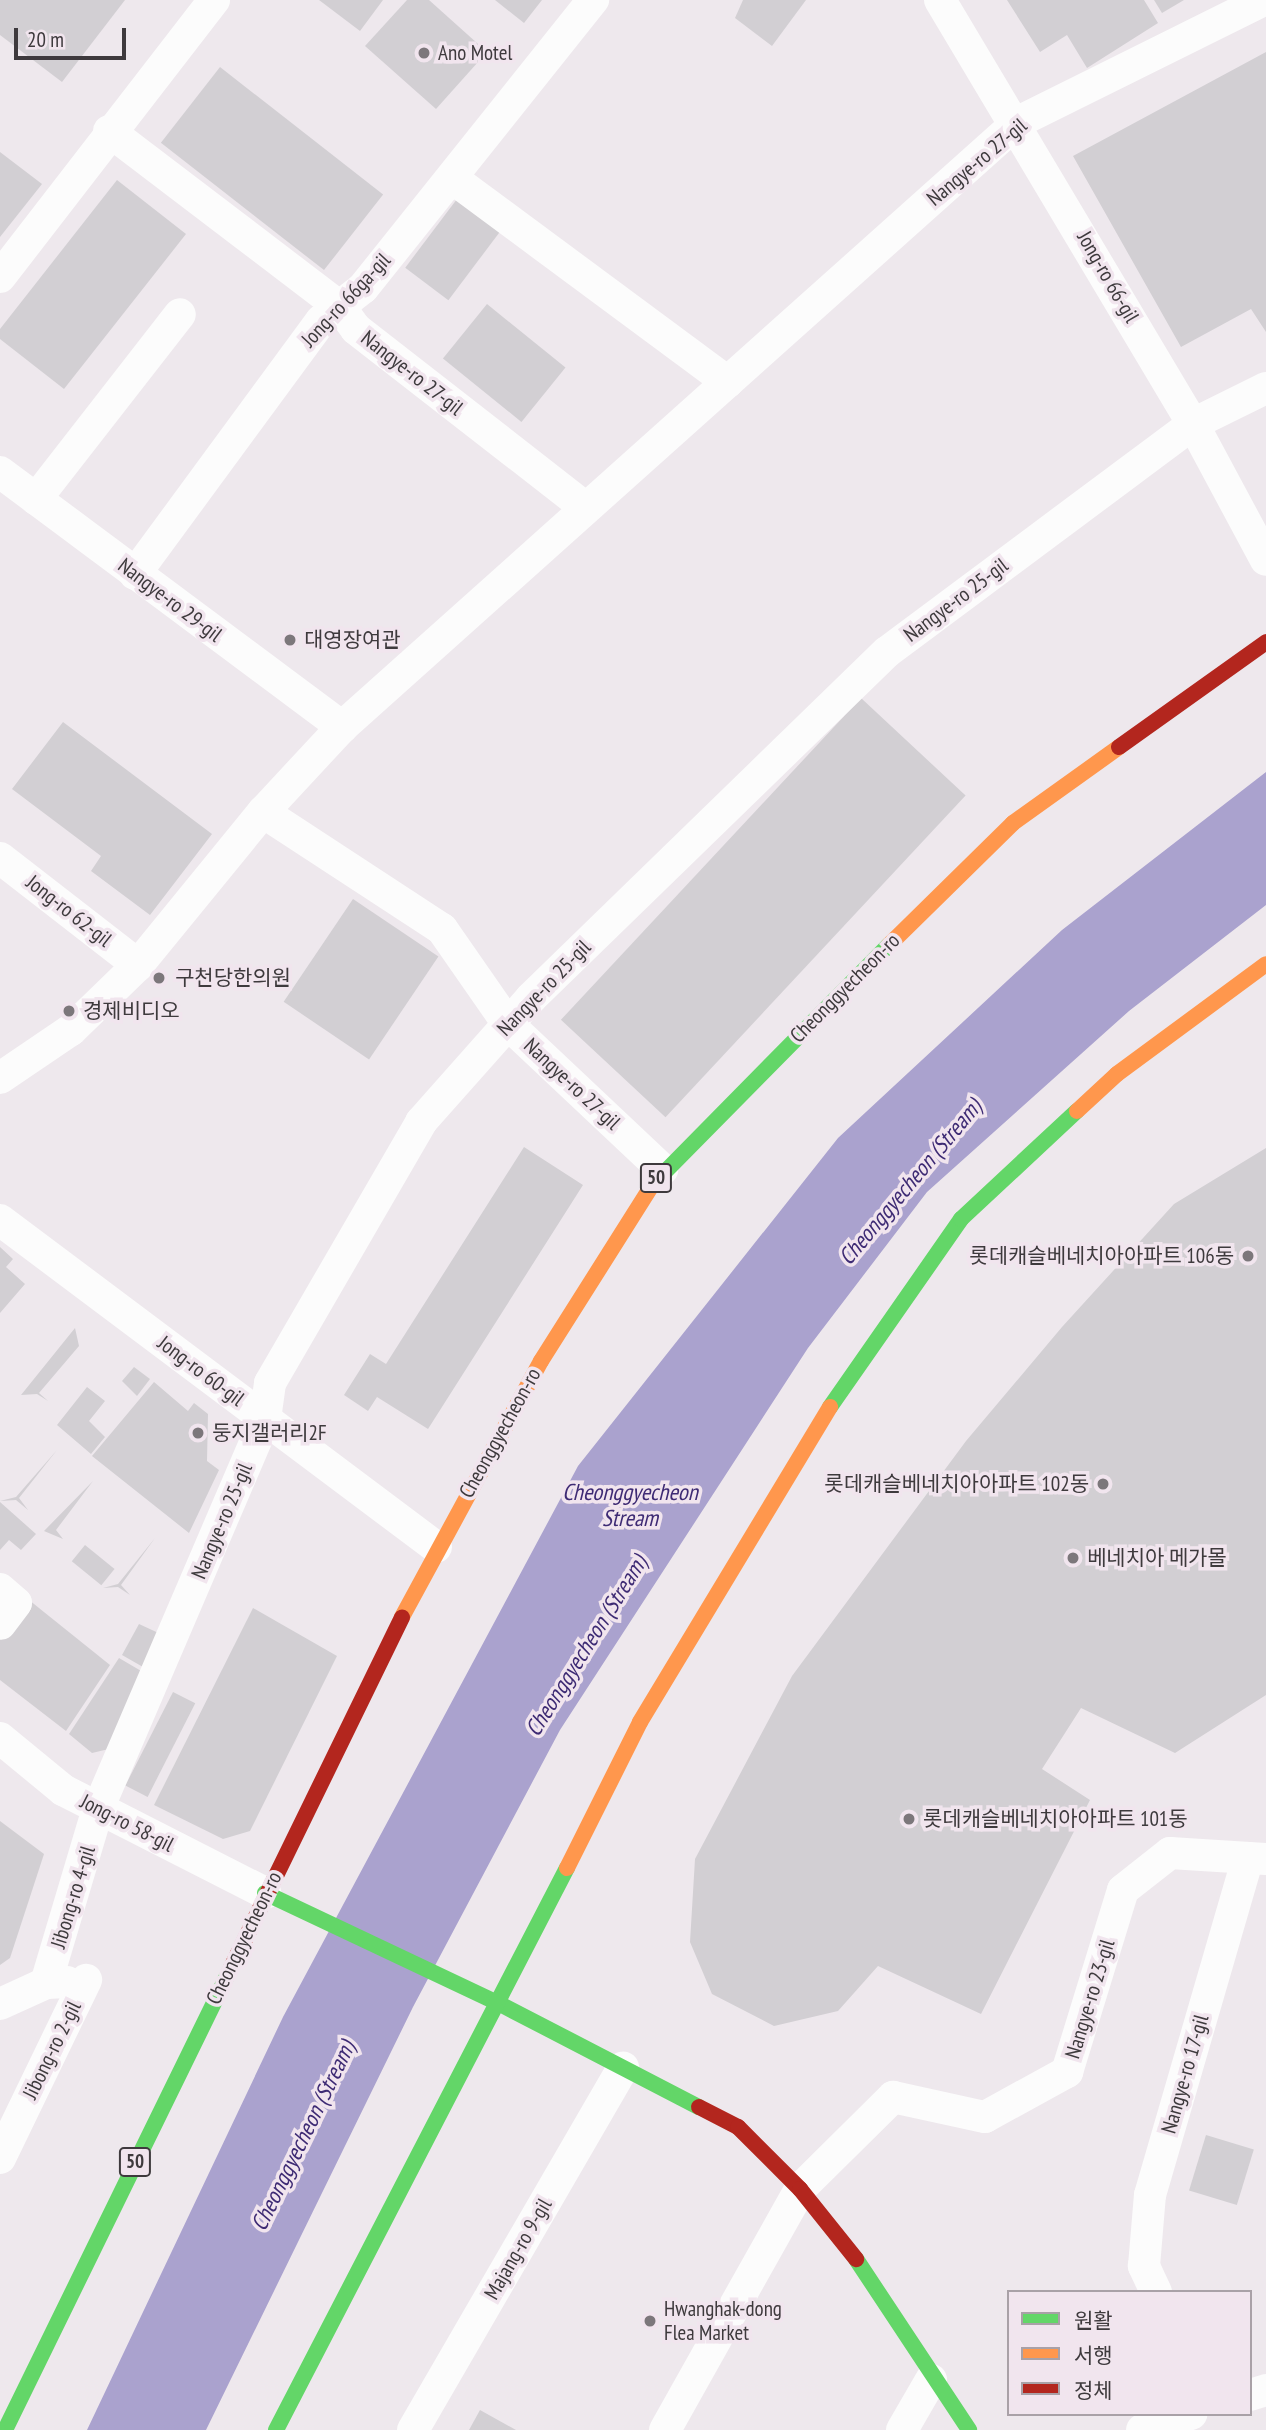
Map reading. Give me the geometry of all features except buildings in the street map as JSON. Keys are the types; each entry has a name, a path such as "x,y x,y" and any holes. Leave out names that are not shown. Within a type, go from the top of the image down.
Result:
{"main road":[{"name":"Cheonggyecheon-ro","path":"5,2430 436,1547 541,1361 662,1169 1013,823 1266,642"},
{"path":"276,2430 500,2004 640,1722 850,1374 961,1219 1117,1074 1266,964"},
{"path":"265,1893 500,2004 737,2127 800,2189 872,2279 931,2379 969,2430"}],"street":[{"path":"0,277 109,131 214,0"},
{"name":"Jong-ro 66ga-gil","path":"135,574 321,321 363,289 593,0"},
{"name":"Jong-ro 66-gil","path":"940,0 1018,122 1193,424 1266,560"},
{"name":"Nangye-ro 27-gil","path":"0,1077 71,1030 138,965 262,812 342,727 1018,122 1264,0"},
{"name":"Nangye-ro 27-gil","path":"109,131 340,307 355,329 586,508"},
{"path":"452,178 728,382"},
{"path":"36,499 180,314"},
{"name":"Nangye-ro 25-gil","path":"98,1810 265,1419 270,1383 421,1122 508,1024 887,652 1193,424 1266,388"},
{"name":"Nangye-ro 29-gil","path":"0,472 342,727"},
{"name":"Nangye-ro 27-gil","path":"262,812 442,929 508,1024 662,1169"},
{"name":"Jong-ro 62-gil","path":"0,858 138,965"},
{"name":"Jong-ro 60-gil","path":"0,1220 436,1547"},
{"path":"0,1589 16,1603 0,1623"},
{"name":"Jong-ro 58-gil","path":"0,1738 64,1790 98,1810 265,1893"},
{"name":"Jibong-ro 4-gil","path":"46,1983 98,1810"},
{"name":"Nangye-ro 23-gil","path":"800,2189 893,2097 985,2117 1067,2073 1124,1891 1170,1853 1257,1858"},
{"name":"Nangye-ro 17-gil","path":"1155,2290 1144,2266 1150,2195 1257,1858"},
{"name":"Jibong-ro 4-gil","path":"0,2004 46,1983 86,1980"},
{"name":"Jibong-ro 2-gil","path":"0,2158 86,1980"},
{"name":"Majang-ro 9-gil","path":"413,2430 622,2067"},
{"path":"665,2430 800,2189"},
{"path":"902,2430 931,2379"},
{"path":"1142,2430 1185,2416"}],"water":[{"name":"Cheonggyecheon Stream","path":"1266,772 1266,905 1129,1011 927,1192 808,1348 560,1730 413,2007 206,2430 87,2430 283,2017 578,1466 838,1138 1062,930"}],"traffic: fast":[{"path":"653,1184 889,945"},
{"path":"830,1407 961,1219 1077,1111"},
{"path":"276,2430 567,1868"},
{"path":"265,1893 500,2004 699,2107"},
{"path":"5,2430 231,1968"},
{"path":"856,2259 969,2430"}],"traffic: slow":[{"path":"889,945 1013,823 1119,747"},
{"path":"1077,1111 1117,1074 1266,964"},
{"path":"402,1617 541,1361 653,1184"},
{"path":"567,1868 640,1722 830,1407"}],"traffic: jam":[{"path":"1119,747 1266,642"},
{"path":"231,1968 402,1617"},
{"path":"699,2107 738,2127 800,2189 856,2259"}],"place":[{"name":"Ano Motel","path":"424,53"},
{"name":"대영장여관","path":"290,640"},
{"name":"구천당한의원","path":"159,978"},
{"name":"경제비디오","path":"69,1011"},
{"name":"롯데캐슬베네치아아파트 106동","path":"1248,1256"},
{"name":"둥지갤러리2F","path":"198,1433"},
{"name":"롯데캐슬베네치아아파트 102동","path":"1103,1484"},
{"name":"베네치아 메가몰","path":"1073,1558"},
{"name":"롯데캐슬베네치아아파트 101동","path":"909,1819"},
{"name":"Hwanghak-dong Flea Market","path":"650,2321"}],"water label":[{"name":"Cheonggyecheon (Stream)","path":"910,1182"},
{"name":"Cheonggyecheon (Stream)","path":"586,1646"},
{"name":"Cheonggyecheon (Stream)","path":"303,2136"}]}
